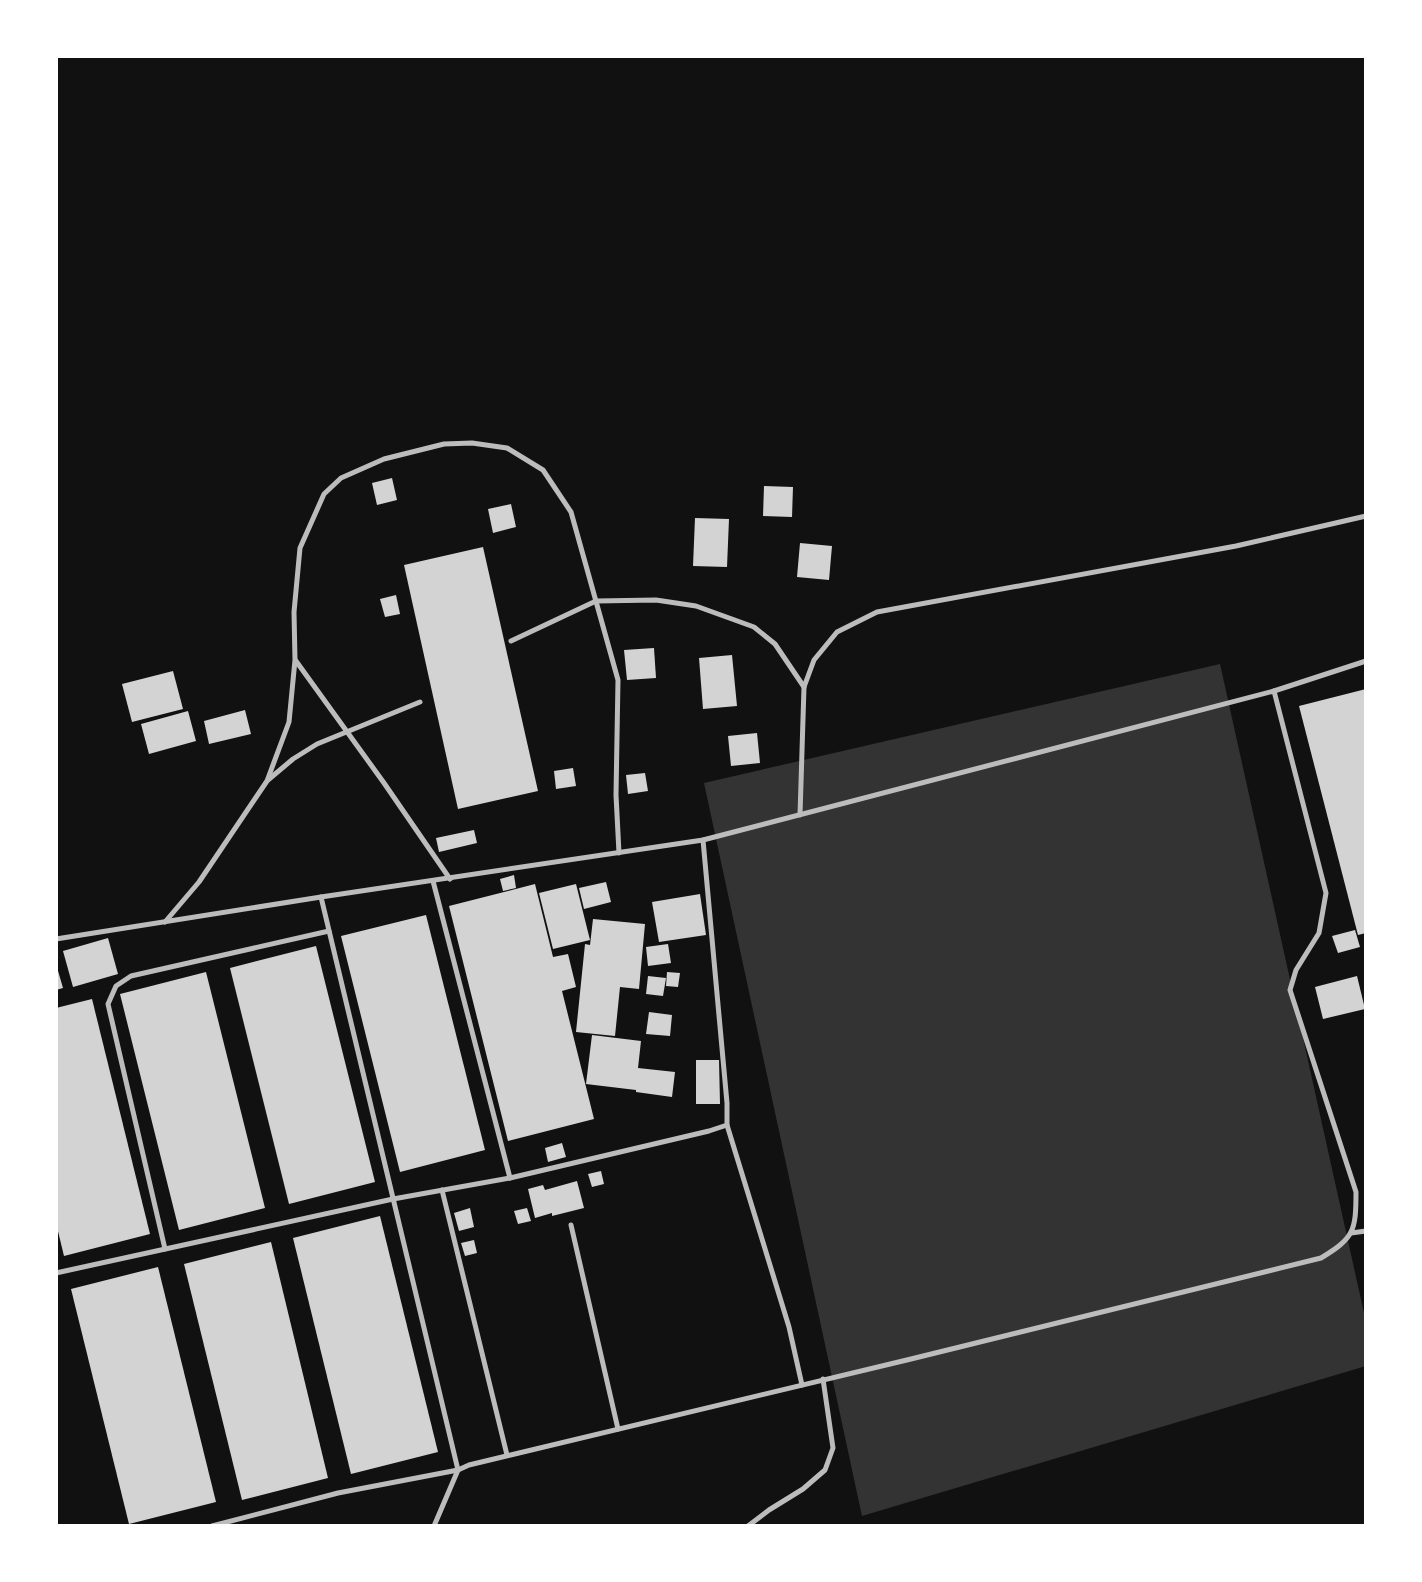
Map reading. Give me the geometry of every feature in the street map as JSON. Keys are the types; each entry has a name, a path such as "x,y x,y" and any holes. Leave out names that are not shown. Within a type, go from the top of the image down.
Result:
{"lane":[{"path":"165,922 199,882 267,781 289,722 300,548 324,494 341,478 384,459 444,444 472,443 507,448 543,470 571,512 618,680 616,796 619,853"},
{"path":"800,815 804,687 814,660 837,632 877,612 1236,546 1366,516"},
{"path":"511,641 597,600 656,600 696,606 754,627 775,644 804,687"},
{"path":"295,660 450,878"},
{"path":"56,939 703,840 1274,691 1366,661"},
{"path":"212,1526 338,1493 458,1470 507,1455 1321,1258 1343,1244 1351,1233 1356,1215 1356,1192 1290,990 1296,970 1319,933 1326,893 1274,691"},
{"path":"267,781 293,759 317,744 420,702"},
{"path":"703,840 727,1125 789,1327 802,1385"},
{"path":"433,881 510,1178"},
{"path":"321,897 458,1470 434,1526"},
{"path":"165,1248 108,1003 116,985 131,976 329,931"},
{"path":"56,1273 393,1199 510,1178 727,1125"},
{"path":"442,1190 507,1455"},
{"path":"571,1225 618,1429"},
{"path":"1351,1233 1366,1231"},
{"path":"748,1526 803,1489 825,1470 833,1448 823,1379"}],"shaded area":[{"path":"1220,664 1366,1322 1366,1366 862,1516 704,783"}],"building":[{"path":"392,478 397,500 377,505 372,483"},
{"path":"764,486 793,487 792,517 763,516"},
{"path":"511,504 516,527 493,533 488,509"},
{"path":"695,518 729,519 727,567 693,566"},
{"path":"800,543 832,546 829,580 797,577"},
{"path":"483,547 538,791 458,809 404,565"},
{"path":"396,595 400,614 385,617 380,599"},
{"path":"654,648 656,678 627,680 624,650"},
{"path":"732,655 737,706 703,709 699,658"},
{"path":"173,671 183,709 132,722 122,684"},
{"path":"1366,689 1366,933 1358,935 1299,706"},
{"path":"245,710 251,734 209,744 204,721"},
{"path":"188,711 196,741 149,754 141,724"},
{"path":"757,733 760,763 731,766 728,736"},
{"path":"573,768 576,786 556,789 554,771"},
{"path":"645,773 648,791 628,794 626,775"},
{"path":"474,830 477,843 439,852 436,838"},
{"path":"514,875 516,888 503,891 500,879"},
{"path":"606,882 611,902 584,909 579,888"},
{"path":"535,884 553,957 568,954 576,987 562,991 594,1119 508,1141 449,906"},
{"path":"576,884 590,940 553,949 539,893"},
{"path":"700,894 706,935 659,942 652,902"},
{"path":"426,915 485,1150 400,1172 341,936"},
{"path":"593,919 645,924 639,989 620,987 615,1036 576,1032 585,944 590,945"},
{"path":"1355,930 1360,947 1338,953 1332,936"},
{"path":"108,938 118,974 73,987 63,951"},
{"path":"668,944 671,963 648,966 646,947"},
{"path":"316,946 375,1182 289,1204 230,968"},
{"path":"56,964 63,988 56,990"},
{"path":"206,972 265,1208 179,1230 120,994"},
{"path":"667,972 680,973 678,987 666,986"},
{"path":"648,976 666,978 663,996 646,994"},
{"path":"1357,976 1365,1009 1323,1019 1315,987"},
{"path":"92,999 150,1234 64,1256 56,1223 56,1008"},
{"path":"649,1012 672,1015 670,1036 646,1034"},
{"path":"592,1035 641,1041 638,1068 675,1072 672,1097 586,1084"},
{"path":"696,1060 719,1060 720,1104 696,1104"},
{"path":"562,1143 566,1157 548,1162 545,1148"},
{"path":"601,1171 604,1184 592,1187 588,1174"},
{"path":"577,1181 584,1208 535,1218 528,1189 543,1185 545,1190"},
{"path":"470,1208 474,1227 459,1231 454,1213"},
{"path":"527,1208 531,1221 518,1224 514,1211"},
{"path":"380,1216 438,1452 351,1474 293,1238"},
{"path":"474,1240 477,1253 465,1256 461,1243"},
{"path":"271,1242 328,1478 242,1500 184,1264"},
{"path":"158,1267 216,1502 129,1524 71,1289"}]}
